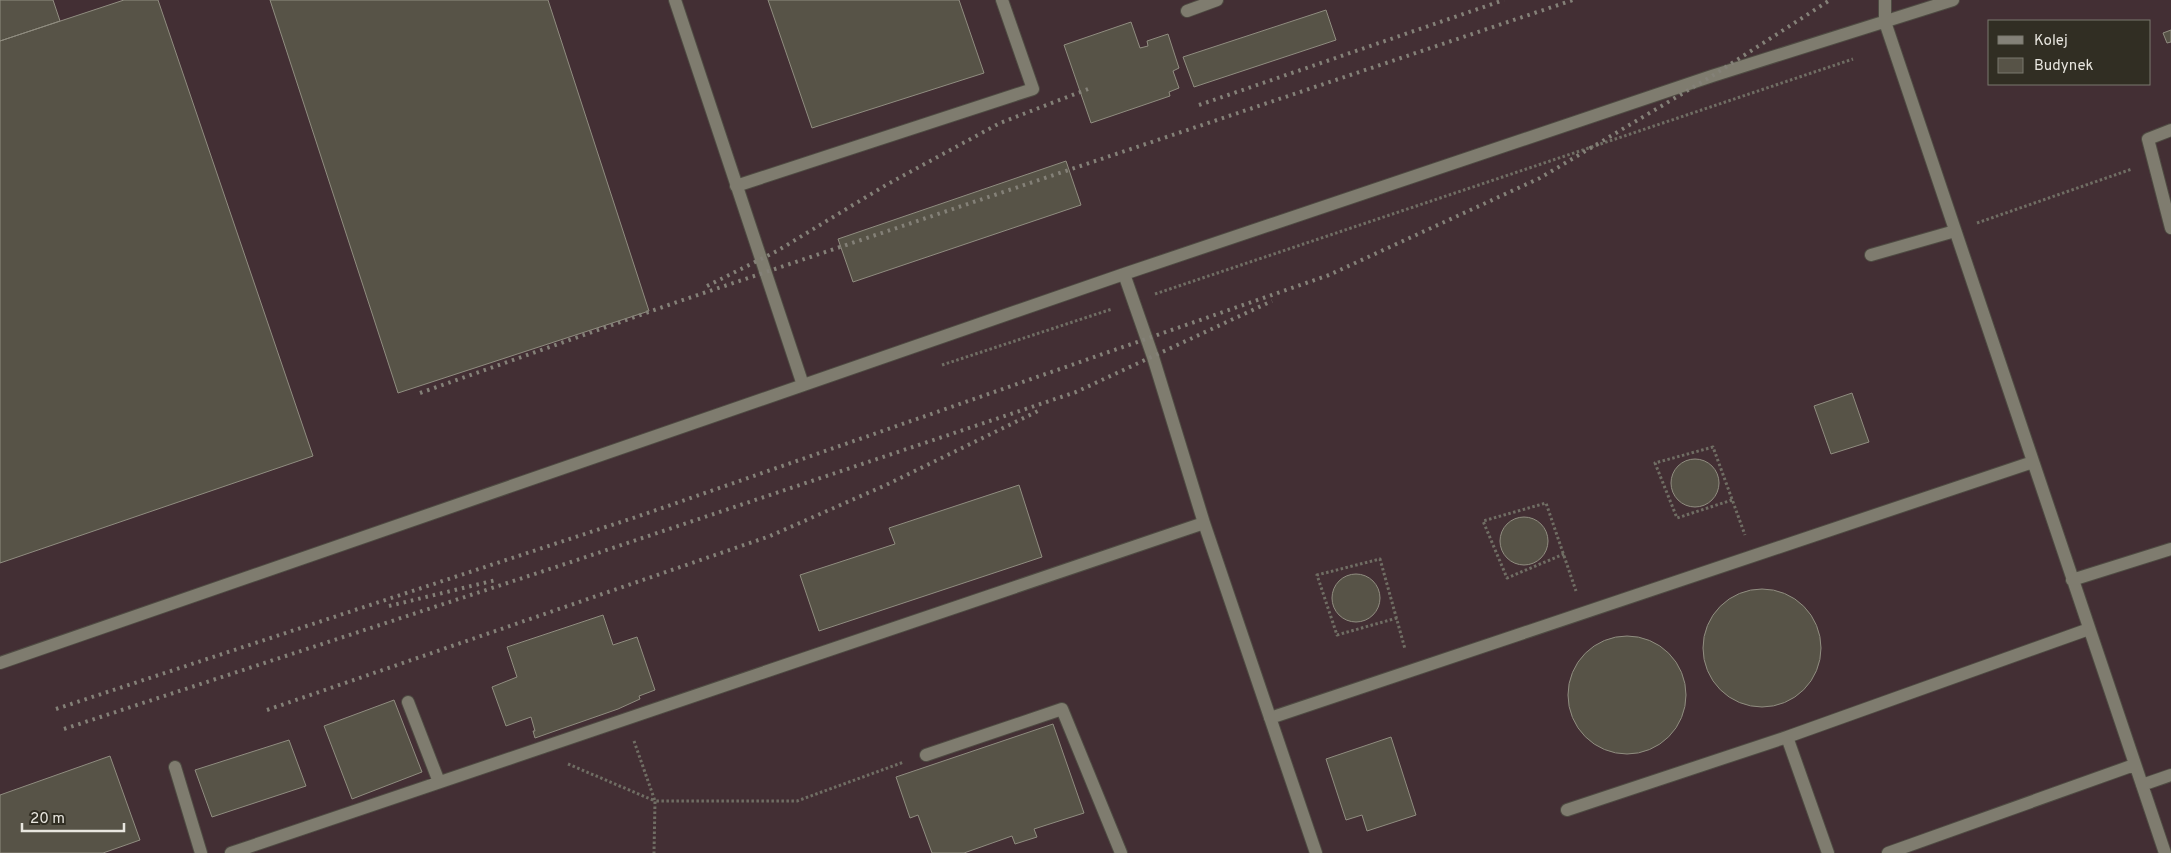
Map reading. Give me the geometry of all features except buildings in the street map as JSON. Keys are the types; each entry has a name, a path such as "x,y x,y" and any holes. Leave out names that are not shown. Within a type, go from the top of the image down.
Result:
{"lane":[{"path":"675,0 803,385"},
{"path":"736,186 1033,89 1002,0"},
{"path":"1187,12 1217,0"},
{"path":"1885,0 1885,22 2164,853"},
{"path":"0,663 1124,274 1712,76 1953,0"},
{"path":"2171,130 2148,140 2171,228"},
{"path":"1871,255 1955,231"},
{"path":"1124,274 1153,356 1204,523 1316,853"},
{"path":"1270,718 2033,462"},
{"path":"231,853 1204,523"},
{"path":"2072,580 2171,549"},
{"path":"1567,810 1787,737 2089,629"},
{"path":"408,702 440,782"},
{"path":"926,754 1062,709 1121,853"},
{"path":"1787,737 1828,853"},
{"path":"1888,853 2134,765"},
{"path":"175,767 201,853"},
{"path":"2142,785 2171,775"}],"path":[{"path":"1955,231 2153,162"},
{"path":"1732,500 1677,518 1655,463 1713,447 1732,500 1752,557"},
{"path":"1564,554 1507,578 1483,521 1546,503 1564,554 1583,613"},
{"path":"1396,618 1337,635 1317,575 1380,559 1411,671"},
{"path":"626,719 656,801 654,853"},
{"path":"534,750 656,801 797,801 926,754"}],"shaded area":[{"path":"0,0 2171,0 2171,853 0,853"}],"railway":[{"path":"1199,105 1504,0"},
{"path":"420,393 674,303 1573,0"},
{"path":"56,709 642,515 1329,275 1540,178 1712,76 1830,0"},
{"path":"707,286 777,251 886,185 1000,123 1088,89"},
{"path":"64,729 571,562 1076,392 1272,301"},
{"path":"267,710 770,536 886,485 1038,411"},
{"path":"389,606 496,580"}]}
